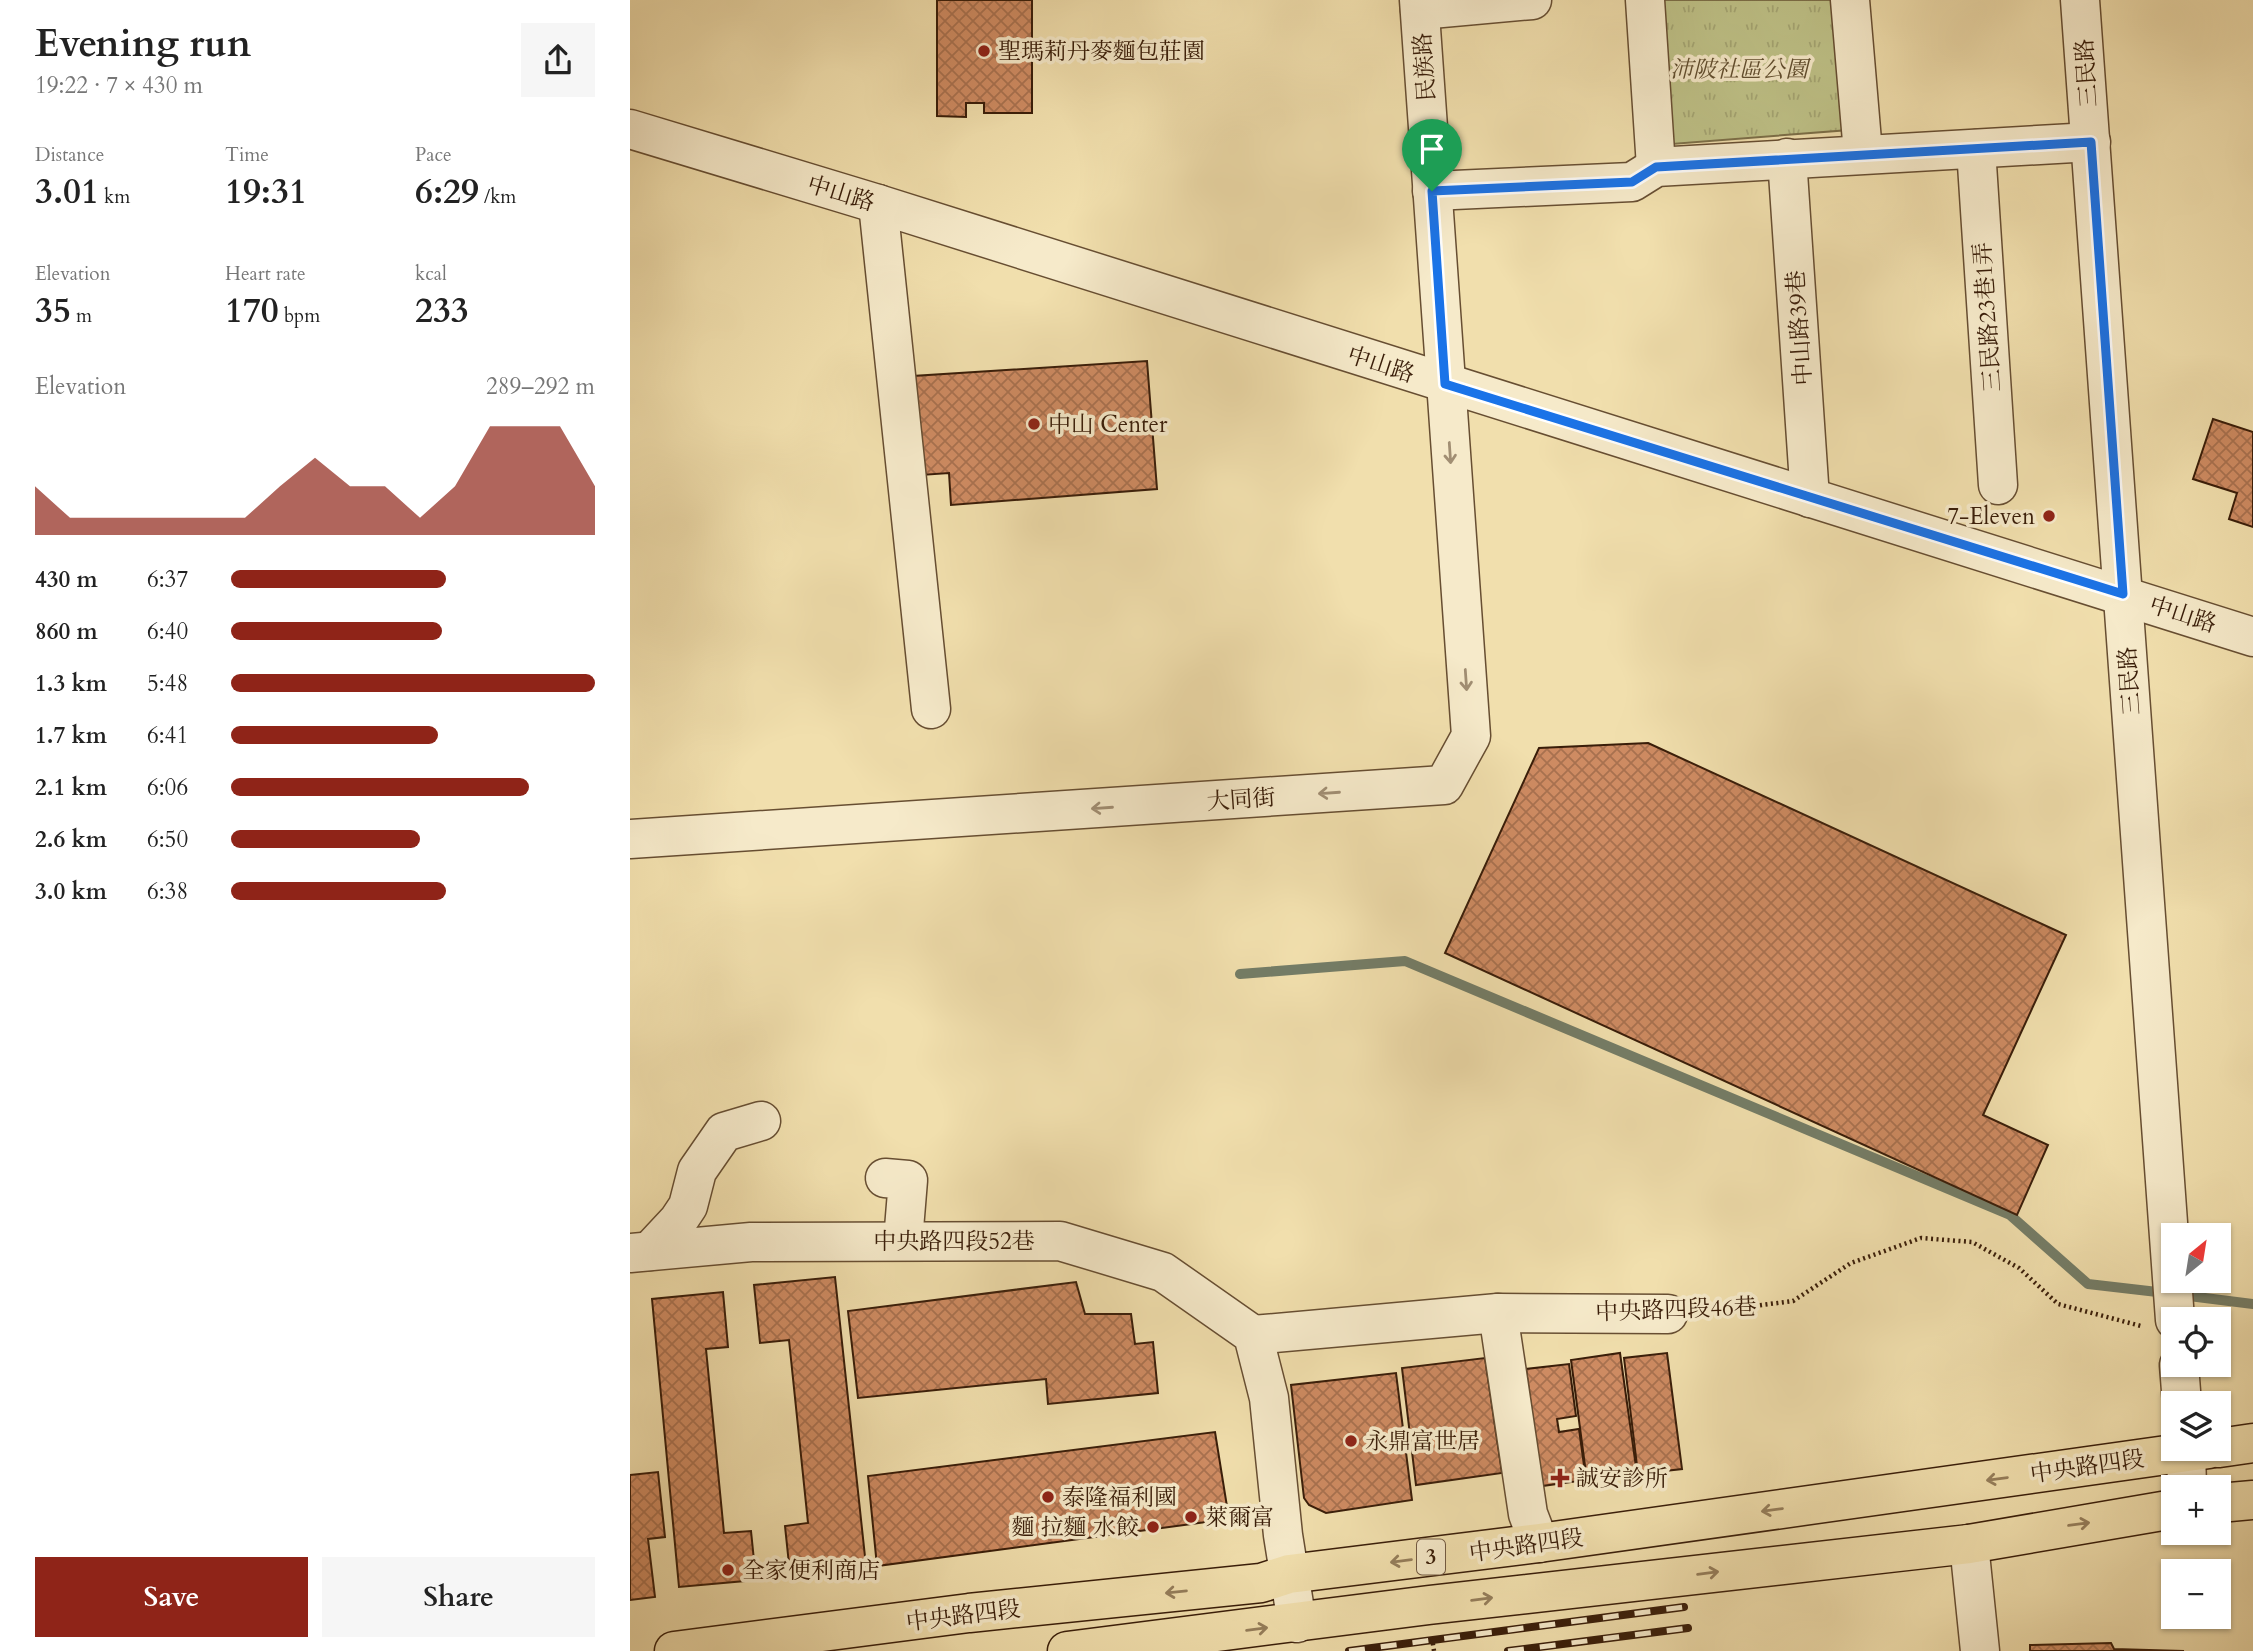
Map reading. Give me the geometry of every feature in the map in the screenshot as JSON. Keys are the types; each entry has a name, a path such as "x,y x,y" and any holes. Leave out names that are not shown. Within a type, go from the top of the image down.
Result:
{"main road":[{"name":"中央路四段","path":"2231,1449 2253,1443"},
{"name":"中央路四段","path":"674,1651 969,1613 1261,1583 1289,1574 2167,1461"},
{"path":"2231,1502 2253,1500"},
{"name":"中央路四段","path":"1067,1651 1969,1544 2161,1511"}],"street":[{"path":"1420,5 1532,0"},
{"path":"1645,0 1656,167"},
{"path":"1850,0 1863,153"},
{"name":"三民路","path":"2080,0 2123,594 2163,1307"},
{"name":"民族路","path":"1420,5 1445,384"},
{"name":"中山路","path":"630,129 878,204 2253,637"},
{"path":"1432,191 1632,182 1656,167 2091,142"},
{"name":"三民路23巷1弄","path":"1976,149 1998,485"},
{"name":"中山路39巷","path":"1787,158 1811,498"},
{"path":"878,204 930,709"},
{"name":"大同街","path":"630,839 1444,785 1471,736 1445,384"},
{"path":"640,1252 678,1221 688,1206 697,1171 724,1132 761,1121"},
{"path":"885,1178 908,1180 903,1241"},
{"name":"中央路四段52巷","path":"640,1252 751,1242 1060,1241 1163,1272 1253,1335"},
{"path":"1297,1623 1269,1398 1253,1335 1498,1313 1528,1514 1539,1543"},
{"name":"中央路四段46巷","path":"1498,1313 1668,1314"},
{"path":"1969,1544 1980,1651"}],"path":[{"name":"中央路四段46巷","path":"1668,1314 1722,1312 1793,1301 1851,1263 1921,1238 1972,1242 2019,1268 2058,1304 2131,1325 2161,1323"}],"green space":[{"name":"沛陂社區公園","path":"1659,0 1838,0 1849,130 1672,144"}],"building":[{"name":"聖瑪莉丹麥麵包莊園","path":"937,0 1032,0 1032,113 984,113 984,103 966,103 966,117 937,116"},
{"name":"中山 Center","path":"1147,361 1157,489 951,505 949,473 921,475 913,376"},
{"path":"2213,419 2253,432 2253,527 2229,519 2237,493 2193,479"},
{"path":"1648,743 2066,935 1983,1115 2048,1145 2017,1215 1445,953 1539,748"},
{"path":"835,1277 866,1566 790,1574 785,1526 808,1523 789,1340 760,1343 754,1285"},
{"path":"1076,1282 1085,1314 1131,1314 1135,1344 1153,1342 1158,1393 1048,1404 1046,1379 858,1398 848,1311"},
{"path":"723,1292 728,1347 706,1349 724,1533 751,1531 756,1580 679,1587 652,1299"},
{"path":"1620,1353 1637,1474 1587,1481 1571,1360"},
{"path":"1667,1353 1682,1469 1638,1474 1624,1358"},
{"path":"1485,1358 1502,1473 1416,1485 1402,1368"},
{"path":"1569,1364 1576,1416 1557,1419 1559,1432 1579,1429 1586,1480 1542,1486 1526,1369"},
{"name":"永鼎富世居","path":"1396,1373 1412,1500 1326,1513 1309,1505 1304,1498 1291,1385"},
{"name":"泰隆福利國","path":"1215,1432 1229,1519 877,1566 868,1476"},
{"path":"658,1472 665,1537 648,1539 655,1597 630,1600 630,1475"},
{"path":"2111,1643 2114,1649 2184,1651 2030,1651 2030,1645"}],"waterway":[{"path":"1240,974 1405,961 2010,1215 2088,1284 2161,1292"},
{"path":"2181,1295 2253,1304"}],"railway":[{"path":"1349,1651 1684,1607"},
{"path":"1508,1651 1688,1628"}],"place":[{"name":"聖瑪莉丹麥麵包莊園","path":"984,51"},
{"name":"中山 Center","path":"1034,424"},
{"name":"7-Eleven","path":"2049,516"},
{"name":"永鼎富世居","path":"1351,1441"},
{"name":"誠安診所","path":"1560,1478"},
{"name":"泰隆福利國","path":"1048,1497"},
{"name":"萊爾富","path":"1191,1517"},
{"name":"麵 拉麵 水餃","path":"1153,1527"},
{"name":"全家便利商店","path":"728,1570"}],"route":[{"path":"2091,142 2123,594 1445,384 1432,191 1632,182 1656,167 2091,142"}]}
